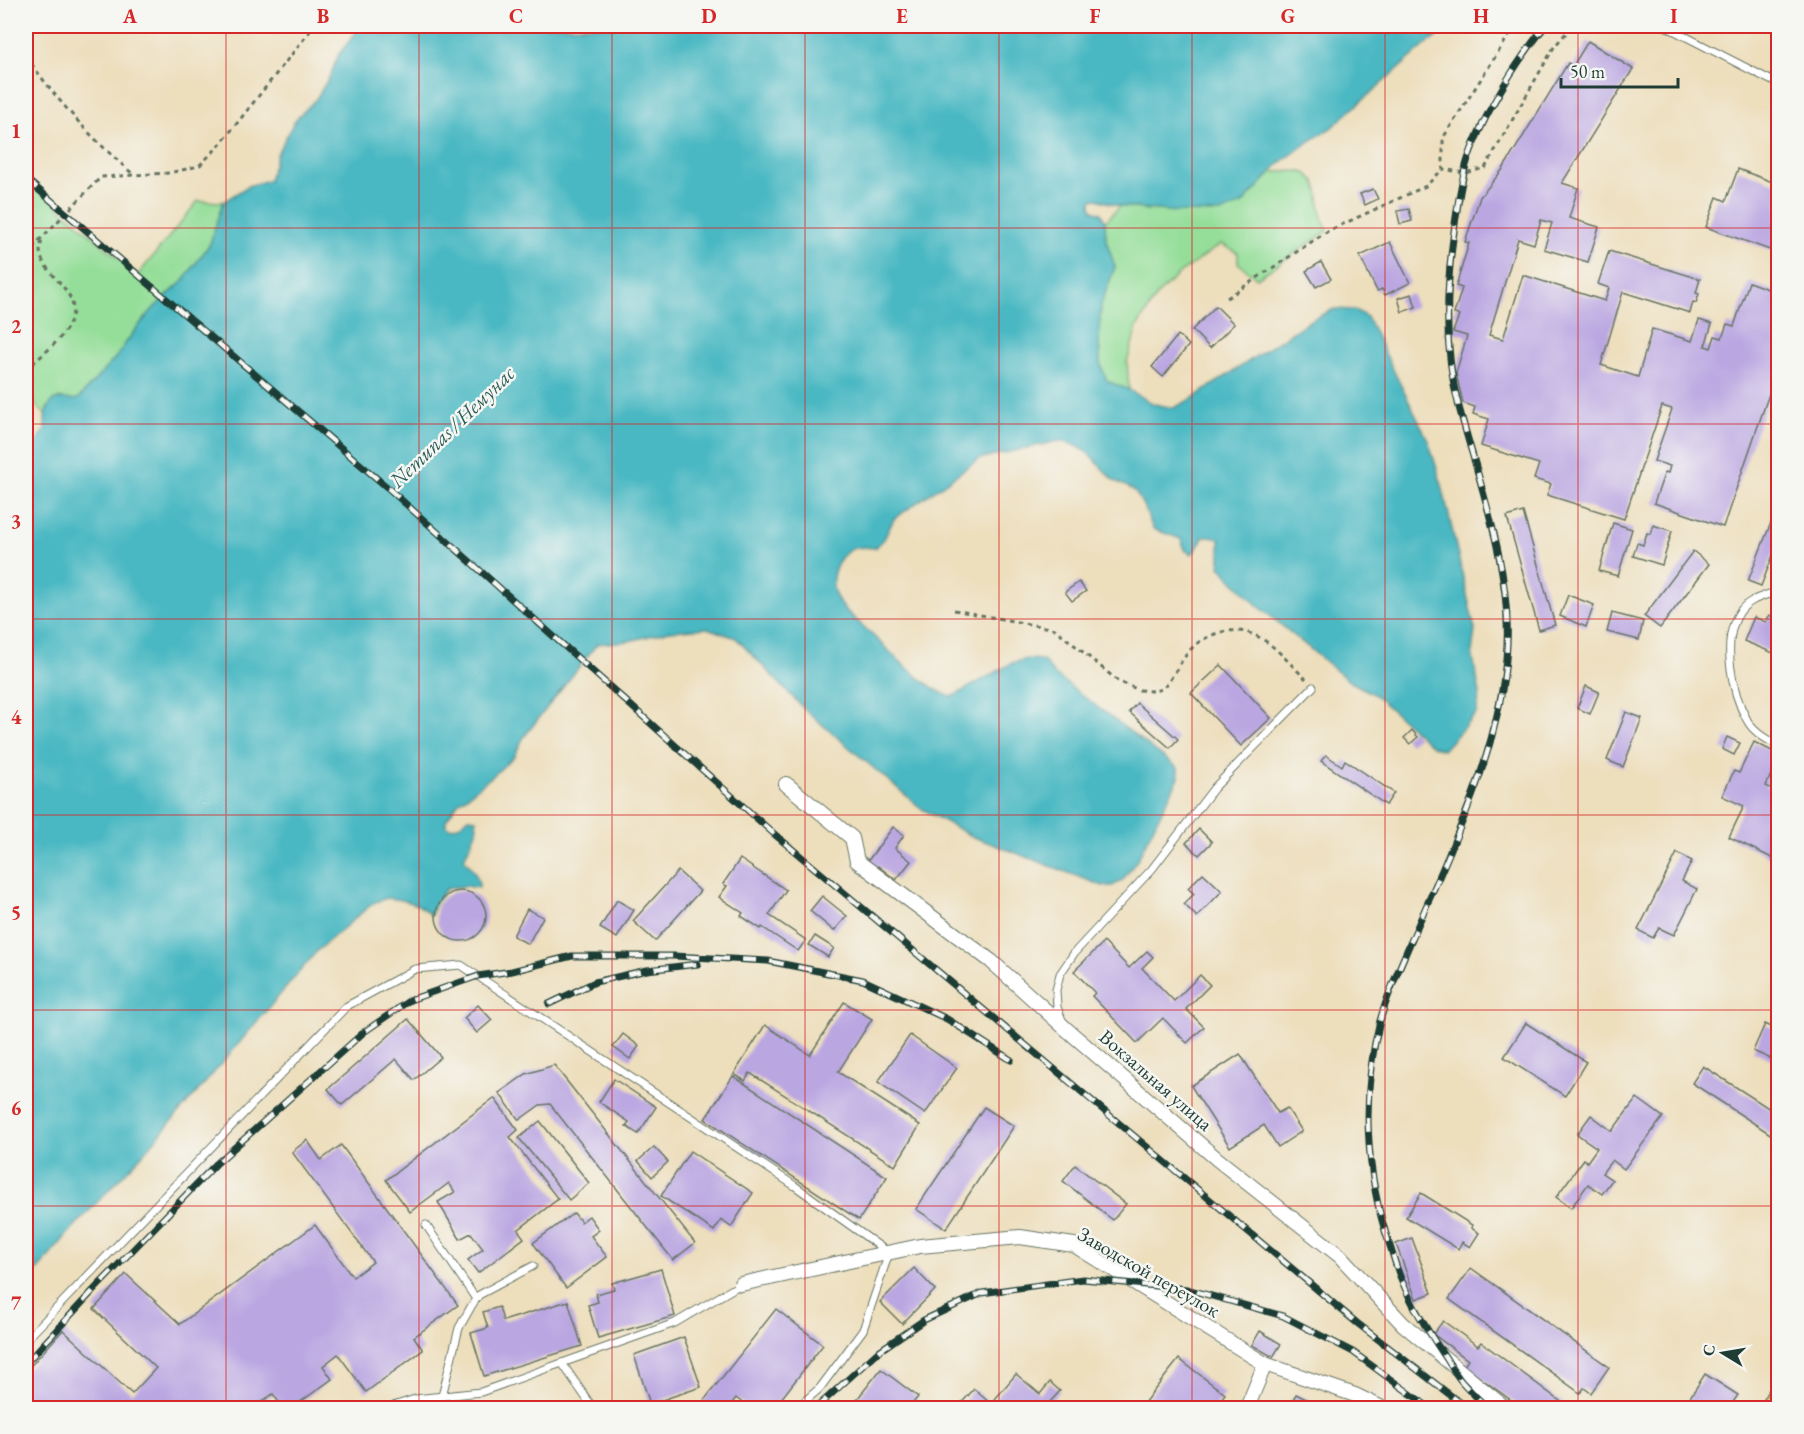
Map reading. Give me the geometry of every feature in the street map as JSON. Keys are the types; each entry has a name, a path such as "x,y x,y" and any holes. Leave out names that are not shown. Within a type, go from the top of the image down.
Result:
{"main road":[{"path":"1773,1408 1779,1397"}],"street":[{"name":"Вокзальная улица","path":"786,784 852,838 857,861 991,961 1217,1159 1340,1256 1403,1324 1505,1408"},
{"name":"Заводской переулок","path":"741,1284 920,1246 1020,1237 1074,1245 1265,1364 1355,1395 1382,1408"},
{"path":"1247,1408 1265,1364"}],"lane":[{"path":"1665,26 1779,84"},
{"path":"1779,598 1769,594 1751,601 1739,613 1732,629 1729,649 1733,685 1747,721 1766,740 1779,745"},
{"path":"1065,1028 1057,1007 1056,990 1060,974 1075,952 1152,870 1214,788 1313,687"},
{"path":"26,1340 347,1006 415,969 461,965 795,1186 889,1252 863,1330 820,1388 797,1408"},
{"path":"426,1225 476,1299"},
{"path":"442,1396 459,1328 476,1299 479,1295 533,1266"},
{"path":"387,1408 416,1399 481,1392 562,1364 675,1323 741,1284"},
{"path":"562,1364 592,1408"}],"path":[{"path":"26,254 101,177 169,173 199,166 219,146 314,26"},
{"path":"1227,298 1328,231 1426,186 1443,169 1443,138 1515,26"},
{"path":"1443,169 1465,173 1485,168 1554,47 1572,26"},
{"path":"27,58 61,103 100,146 133,174"},
{"path":"26,77 27,58"},
{"path":"26,370 56,342 70,324 73,314 73,304 69,294 41,257 40,248 43,236"},
{"path":"954,610 1055,629 1118,681 1146,691 1163,689 1194,646 1216,633 1235,630 1252,632 1266,640 1313,687"}],"green space":[{"path":"1303,171 1315,181 1322,218 1328,231 1257,278 1238,263 1238,253 1221,244 1179,274 1158,294 1137,327 1127,362 1129,390 1107,381 1100,363 1101,304 1115,267 1106,242 1105,222 1120,206 1148,210 1242,204 1272,172"},
{"path":"26,179 138,275 198,201 223,202 210,244 183,281 154,308 117,356 78,399 69,401 59,398 48,407 45,414 26,397"}],"water":[{"name":"Nemunas / Немунас","path":"361,26 1454,26 1429,42 1331,128 1279,164 1242,204 1220,213 1176,212 1120,206 1097,199 1092,200 1091,205 1093,210 1101,213 1105,222 1106,240 1115,267 1101,304 1100,363 1107,381 1154,404 1174,408 1193,398 1311,320 1334,309 1355,310 1367,317 1428,440 1442,485 1475,630 1472,652 1480,694 1476,714 1443,750 1432,746 1374,694 1349,681 1257,605 1220,567 1220,539 1204,536 1192,554 1185,550 1181,539 1153,529 1143,504 1134,491 1114,480 1090,455 1078,447 1058,441 979,459 894,519 884,539 875,548 859,547 847,552 834,571 834,593 849,614 918,677 941,692 952,697 1012,663 1027,659 1043,660 1054,674 1178,768 1179,777 1137,860 1122,881 1112,886 1103,886 971,836 922,809 805,710 736,638 707,628 670,631 629,641 597,644 524,737 514,756 458,803 446,820 446,825 450,828 458,826 468,818 476,819 477,829 464,859 476,876 479,888 465,886 446,889 431,915 418,905 402,900 387,898 373,903 317,951 206,1082 142,1155 73,1228 26,1284 26,458 45,430 45,414 52,401 78,399 117,356 154,308 183,281 210,244 223,202 248,186 269,180 277,154 295,120 316,99 330,76 339,54"}],"building":[{"path":"1588,41 1633,69 1562,183 1578,188 1569,218 1599,227 1588,262 1544,249 1552,223 1541,220 1534,244 1518,239 1489,335 1503,339 1523,275 1605,301 1609,288 1598,284 1609,251 1700,279 1696,293 1699,294 1696,303 1693,302 1690,313 1623,292 1601,365 1638,377 1652,329 1692,341 1699,320 1712,324 1705,346 1711,348 1715,336 1722,338 1727,324 1734,326 1749,282 1778,293 1778,378 1772,395 1769,394 1723,527 1654,503 1665,472 1668,473 1670,466 1654,461 1672,409 1662,406 1624,519 1547,495 1551,484 1534,479 1539,464 1481,446 1489,419 1473,414 1475,407 1463,403 1456,373 1467,336 1453,332 1459,315 1454,314 1462,288 1456,286 1469,243 1465,242 1480,197 1503,169 1568,63 1573,66"},
{"path":"1738,169 1778,184 1778,253 1706,227 1717,197 1726,201"},
{"path":"1373,189 1378,199 1365,205 1360,194"},
{"path":"1409,209 1412,221 1400,224 1397,211"},
{"path":"1390,242 1410,283 1385,295 1382,289 1377,291 1360,256"},
{"path":"1321,262 1331,279 1316,287 1306,271"},
{"path":"1412,294 1416,307 1402,312 1398,298"},
{"path":"1216,306 1234,324 1210,348 1192,330"},
{"path":"1178,335 1189,345 1163,377 1152,367"},
{"path":"1778,505 1778,542 1761,586 1748,581"},
{"path":"1523,512 1555,625 1539,630 1507,517"},
{"path":"1613,523 1632,529 1618,576 1599,571"},
{"path":"1653,525 1672,531 1662,565 1633,556 1637,543 1643,545"},
{"path":"1693,551 1709,564 1660,628 1644,616"},
{"path":"1079,582 1086,591 1072,601 1065,592"},
{"path":"1568,595 1594,605 1586,627 1560,616"},
{"path":"1612,613 1643,621 1639,640 1607,632"},
{"path":"1769,615 1778,620 1778,655 1744,641 1754,617 1766,622"},
{"path":"1221,665 1271,718 1241,746 1191,693"},
{"path":"1586,686 1599,692 1590,714 1577,708"},
{"path":"1137,703 1178,739 1170,748 1129,712"},
{"path":"1626,712 1642,718 1623,767 1607,760"},
{"path":"1412,730 1418,737 1410,744 1404,738"},
{"path":"1727,737 1740,743 1734,755 1722,749"},
{"path":"1754,742 1778,754 1778,775 1772,772 1766,786 1778,792 1778,861 1729,837 1744,806 1722,796 1734,771 1739,773"},
{"path":"1326,755 1342,766 1345,760 1394,793 1386,805 1321,761"},
{"path":"893,827 904,835 895,848 911,861 896,880 878,866 875,869 867,862"},
{"path":"1199,829 1212,842 1199,855 1186,843"},
{"path":"1677,853 1692,861 1682,881 1697,889 1674,935 1659,928 1653,938 1638,930"},
{"path":"740,859 786,890 769,915 806,940 798,951 741,916 743,913 719,897 727,886 723,884"},
{"path":"678,871 700,891 655,941 633,921"},
{"path":"1203,873 1222,891 1197,917 1184,904 1194,894 1188,888"},
{"path":"456,891 466,891 479,898 486,911 486,921 479,934 466,941 456,941 447,937 440,930 436,921 436,911 440,902 447,895"},
{"path":"822,896 847,916 834,931 810,911"},
{"path":"617,900 634,910 617,938 600,928"},
{"path":"527,909 543,917 528,944 513,936"},
{"path":"815,936 834,948 828,957 809,945"},
{"path":"1104,942 1129,968 1147,951 1153,957 1142,968 1174,1001 1200,975 1210,985 1186,1009 1204,1027 1187,1043 1163,1018 1137,1043 1092,996 1095,993 1074,971"},
{"path":"844,1002 872,1019 838,1072 920,1125 895,1166 750,1073 745,1081 734,1074 765,1025 810,1055"},
{"path":"478,1005 492,1020 477,1033 464,1018"},
{"path":"408,1019 441,1057 414,1080 396,1059 342,1105 328,1089"},
{"path":"1526,1023 1586,1062 1565,1096 1504,1057"},
{"path":"1765,1024 1778,1030 1778,1062 1753,1051"},
{"path":"623,1034 639,1046 630,1059 613,1047"},
{"path":"910,1035 957,1068 925,1114 878,1082"},
{"path":"1240,1054 1278,1113 1287,1108 1302,1131 1278,1147 1264,1125 1230,1147 1191,1086"},
{"path":"554,1065 695,1243 673,1260 550,1104 540,1105 519,1120 499,1093 526,1074"},
{"path":"1703,1066 1770,1109 1774,1103 1778,1106 1778,1139 1692,1083"},
{"path":"733,1076 887,1177 859,1220 705,1119"},
{"path":"614,1079 656,1107 638,1134 626,1126 629,1122 599,1102"},
{"path":"494,1098 518,1130 510,1137 558,1199 518,1230 524,1238 478,1273 468,1260 483,1249 471,1233 460,1239 438,1202 455,1192 449,1183 410,1212 386,1180"},
{"path":"1637,1098 1663,1117 1624,1169 1612,1160 1602,1173 1612,1180 1602,1194 1588,1184 1571,1208 1556,1197 1584,1159 1587,1162 1597,1148 1577,1134 1591,1115 1612,1131"},
{"path":"984,1107 1014,1126 946,1229 916,1209"},
{"path":"540,1121 589,1183 569,1200 519,1138"},
{"path":"307,1140 321,1160 341,1145 458,1305 414,1337 423,1350 366,1392 338,1354 323,1366 332,1379 292,1408 283,1408 273,1394 252,1408 176,1408 173,1404 169,1408 26,1408 26,1371 63,1330 132,1394 156,1368 94,1309 126,1274 180,1324 315,1225 353,1277 373,1262 292,1152"},
{"path":"654,1147 668,1162 652,1177 638,1161"},
{"path":"690,1151 753,1193 731,1227 721,1220 714,1231 661,1196"},
{"path":"1075,1165 1126,1204 1113,1220 1063,1181"},
{"path":"1421,1193 1472,1225 1471,1228 1479,1233 1470,1247 1462,1242 1458,1249 1406,1217"},
{"path":"574,1213 581,1222 589,1216 599,1230 591,1236 607,1257 566,1288 533,1243"},
{"path":"1412,1238 1432,1293 1416,1299 1396,1244"},
{"path":"914,1268 935,1290 902,1324 880,1302"},
{"path":"1471,1268 1609,1367 1591,1393 1584,1388 1580,1393 1449,1299"},
{"path":"661,1269 675,1316 598,1338 588,1305 598,1302 596,1294 614,1289 612,1283"},
{"path":"568,1301 582,1346 484,1376 471,1333 488,1328 483,1312 499,1307 503,1321"},
{"path":"776,1309 823,1345 774,1408 749,1408 736,1398 728,1408 698,1408"},
{"path":"1443,1321 1478,1346 1481,1342 1564,1404 1561,1408 1522,1408 1464,1366 1468,1360 1433,1334"},
{"path":"1260,1331 1281,1344 1273,1357 1252,1345"},
{"path":"684,1337 701,1387 650,1404 634,1355"},
{"path":"1179,1359 1225,1394 1214,1408 1140,1408"},
{"path":"881,1369 918,1397 909,1408 850,1408"},
{"path":"1016,1374 1040,1394 1050,1382 1060,1391 1050,1402 1057,1408 957,1408 974,1389 991,1404"},
{"path":"1705,1374 1738,1395 1729,1408 1683,1408"},
{"path":"1296,1394 1324,1408 1289,1408"}],"railway":[{"path":"1488,1408 1462,1382 1422,1320 1400,1277 1375,1191 1368,1134 1368,1105 1374,1048 1380,1021 1398,972 1475,788 1487,753 1503,682 1507,645 1504,585 1492,525 1454,385 1448,339 1448,293 1457,208 1468,159 1501,90 1545,26"},
{"path":"26,179 388,488 773,833 1357,1323 1467,1408"},
{"path":"26,1363 216,1164 364,1032 410,1000 478,976 512,971 572,956 674,956 768,961 863,980 947,1019 1011,1060"},
{"path":"549,1004 595,982 647,970 698,964"},
{"path":"816,1408 879,1351 924,1320 982,1293 1083,1279 1187,1289 1283,1316 1353,1352 1430,1408"},
{"path":"838,1408 841,1405"}]}
